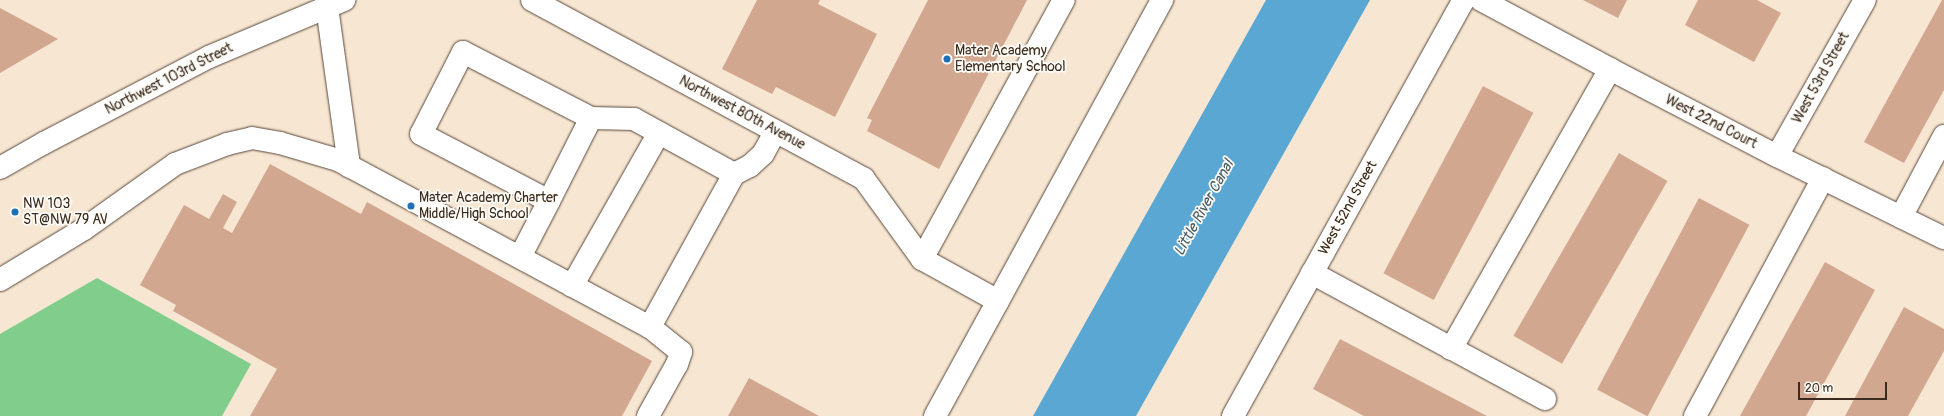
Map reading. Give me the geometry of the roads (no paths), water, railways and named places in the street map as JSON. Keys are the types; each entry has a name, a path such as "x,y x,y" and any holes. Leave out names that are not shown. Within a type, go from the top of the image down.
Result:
{"street":[{"name":"Northwest 80th Avenue","path":"532,0 864,178 922,259"},
{"path":"998,301 922,259 1064,0"},
{"path":"934,416 1162,0"},
{"name":"West 52nd Street","path":"1233,416 1464,0"},
{"name":"West 22nd Court","path":"1481,0 1777,156 1944,238"},
{"name":"West 53rd Street","path":"1777,156 1865,0"},
{"path":"335,4 349,166"},
{"name":"Northwest 103rd Street","path":"0,168 44,143 209,57 335,4"},
{"path":"549,201 421,134 463,52 591,118 634,119 734,174"},
{"path":"1451,348 1610,69"},
{"path":"520,257 591,118"},
{"path":"650,327 734,174 750,166 763,154 776,131"},
{"path":"572,286 659,133"},
{"path":"1901,217 1944,136"},
{"path":"0,280 84,229 175,164 227,144 252,138 280,142 338,160 650,327 681,352 677,364 648,416"},
{"path":"1694,416 1823,178"},
{"path":"1312,273 1545,399"}],"water":[{"name":"Little River Canal","path":"1266,0 1370,0 1136,416 1033,416"}],"place":[{"name":"Mater Academy Elementary School","path":"947,59"},
{"name":"Mater Academy Charter Middle/High School","path":"411,206"},
{"name":"NW 103 ST@NW 79 AV","path":"15,212"}]}
